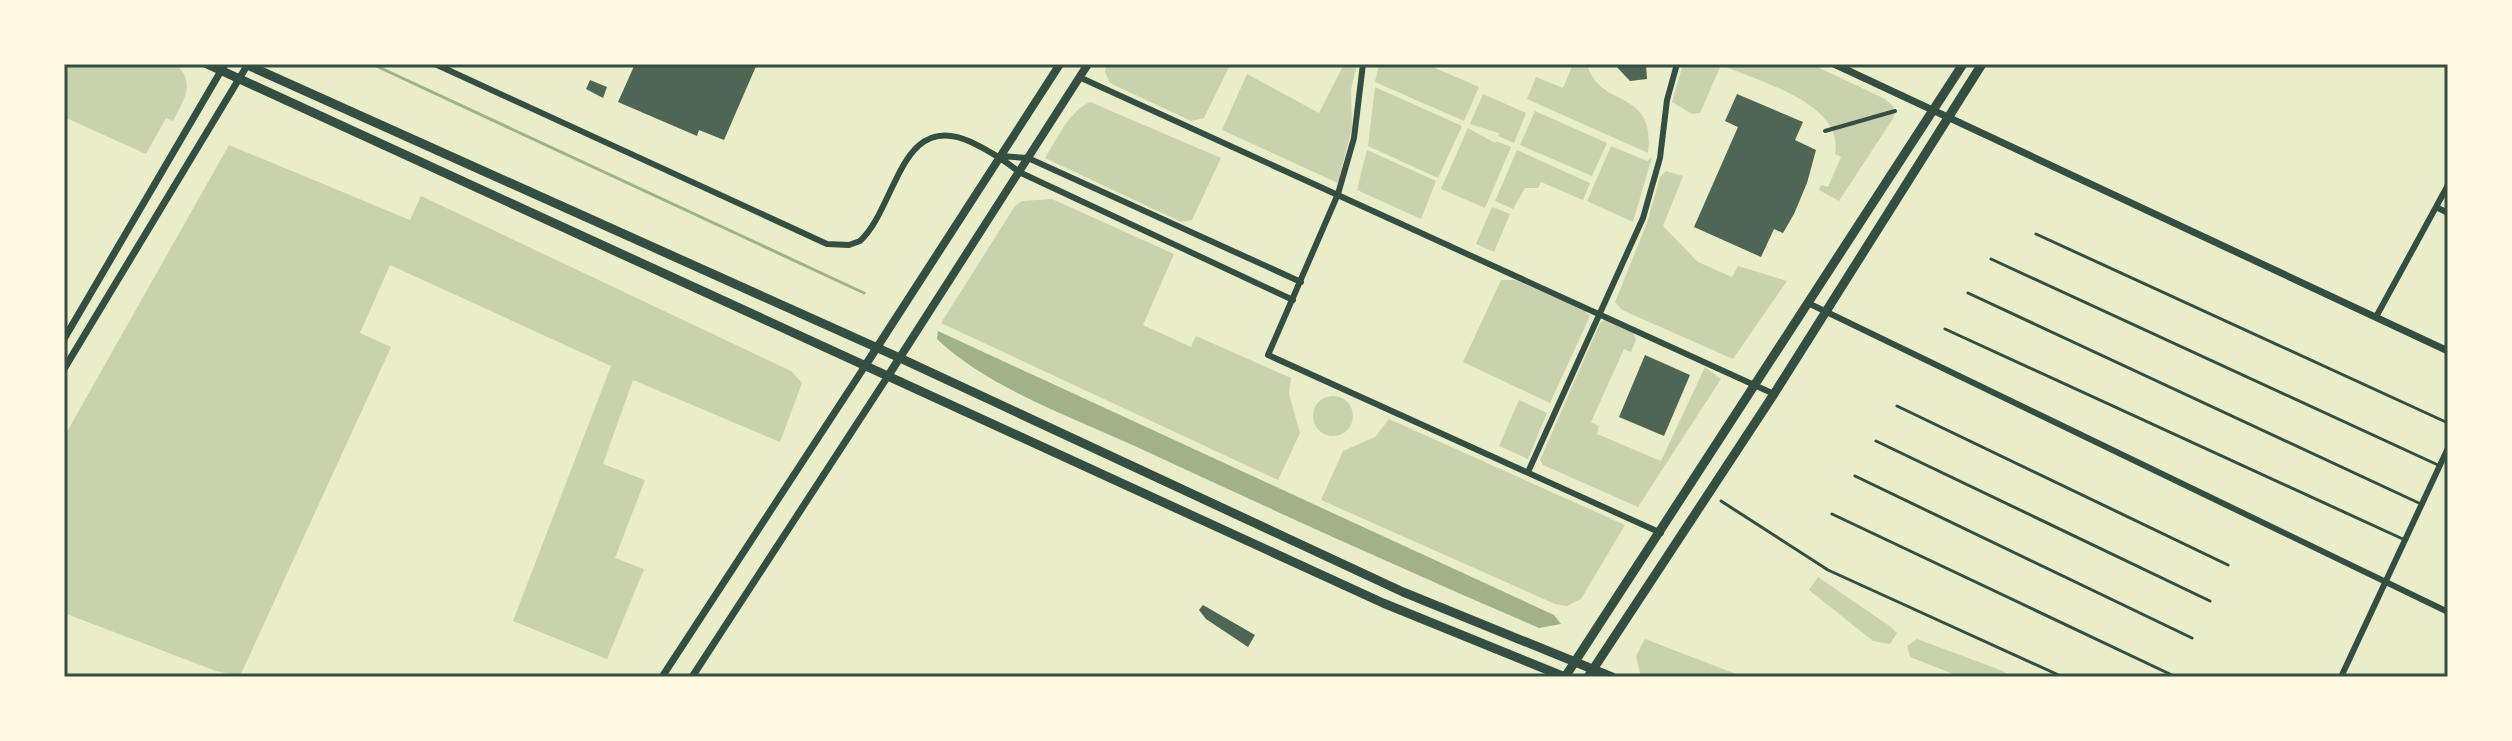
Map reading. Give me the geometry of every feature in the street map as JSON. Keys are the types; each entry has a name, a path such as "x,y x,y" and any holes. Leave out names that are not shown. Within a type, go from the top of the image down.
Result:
{"main road":[{"path":"207,64 223,67 239,79 1383,603 1565,677 1963,64"},
{"path":"247,64 900,358 1403,592 1575,662 1591,673 1612,677"},
{"path":"865,366 1060,64"},
{"path":"888,376 1088,64"},
{"path":"1591,673 1774,394 1982,64"}],"street":[{"path":"64,369 247,64"},
{"path":"435,64 838,246 849,245 866,235 914,148 924,141 948,134 1000,156 1019,172 1293,300"},
{"path":"1363,64 1354,138 1338,194 1268,355 1661,533"},
{"path":"1528,472 1650,195 1660,158 1667,100 1677,64"},
{"path":"1834,64 2448,351"},
{"path":"64,339 223,67"},
{"path":"1079,77 1756,383 1774,394"},
{"path":"1825,131 1895,111"},
{"path":"1000,156 1028,158 1301,282"},
{"path":"2376,317 2448,185"},
{"path":"2436,207 2448,213"},
{"path":"1808,303 2448,612"},
{"path":"662,677 865,366"},
{"path":"692,677 888,376"},
{"path":"2341,677 2448,448"}],"lane":[{"path":"2036,234 2448,423"},
{"path":"1991,259 2440,466"},
{"path":"1968,293 2422,504"},
{"path":"1945,329 2405,540"},
{"path":"1897,406 2228,565"},
{"path":"1876,441 2210,601"},
{"path":"1855,476 2192,638"},
{"path":"1721,501 1828,570 2063,677"},
{"path":"1832,514 2174,676"}],"shaded area":[{"path":"64,64 176,64 186,78 186,92 173,121 166,118 146,154 64,117"},
{"path":"1106,64 1230,65 1204,118 1191,121 1110,83 1105,72"},
{"path":"1344,64 1357,64 1351,90 1352,128 1338,183 1222,130 1247,74 1319,113"},
{"path":"1379,64 1426,64 1479,87 1464,121 1375,82"},
{"path":"1573,64 1587,64 1594,79 1603,88 1636,108 1644,117 1648,153 1527,99 1536,77 1563,88"},
{"path":"1683,64 1811,64 1885,99 1893,106 1894,117 1839,201 1819,190 1821,185 1828,187 1841,157 1835,154 1834,136 1826,121 1813,108 1776,87 1721,65 1700,113 1692,114 1672,102"},
{"path":"1375,87 1462,126 1438,178 1368,146"},
{"path":"1483,94 1526,113 1514,143 1498,136 1499,133 1470,124"},
{"path":"1090,102 1221,158 1192,220 1181,222 1045,158 1070,119"},
{"path":"1535,111 1607,143 1592,176 1520,145"},
{"path":"1468,128 1495,143 1511,147 1485,208 1441,189"},
{"path":"229,145 410,220 421,196 791,371 802,383 780,442 633,380 603,464 645,480 615,558 644,569 607,659 513,621 611,366 390,265 360,333 391,347 240,676 216,671 64,613 64,437"},
{"path":"1611,146 1647,161 1652,157 1633,222 1587,201"},
{"path":"1367,150 1436,181 1421,219 1357,190"},
{"path":"1517,150 1590,183 1583,200 1541,182 1538,188 1525,188 1513,209 1495,201"},
{"path":"1666,171 1683,176 1663,226 1698,262 1732,277 1738,266 1787,281 1733,359 1622,310 1615,302 1647,223 1660,177"},
{"path":"1052,199 1174,254 1143,325 1191,347 1196,336 1291,378 1289,394 1300,433 1278,480 941,323 1015,206 1022,201"},
{"path":"1492,207 1510,214 1494,252 1476,244"},
{"path":"1501,280 1515,280 1584,310 1590,316 1550,403 1463,362"},
{"path":"1607,319 1633,331 1636,340 1631,352 1624,349 1591,422 1599,426 1597,434 1661,461 1705,367 1721,379 1638,507 1543,465 1540,460 1600,323"},
{"path":"938,331 1554,615 1561,624 1539,628 1033,401 958,357 937,339"},
{"path":"1333,396 1347,402 1353,416 1347,430 1333,436 1319,430 1313,416 1319,402"},
{"path":"1519,400 1547,413 1528,459 1499,446"},
{"path":"1389,419 1625,525 1581,599 1567,606 1555,604 1321,500 1343,451 1375,437"},
{"path":"1818,577 1891,627 1897,633 1890,644 1873,641 1809,590"},
{"path":"1645,639 1744,677 1641,677 1636,656"},
{"path":"1917,639 2003,671 2010,677 1961,677 1910,657 1907,646"}],"building":[{"path":"635,64 757,64 724,140 699,130 697,136 618,102"},
{"path":"1614,64 1646,64 1647,79 1630,81"},
{"path":"590,80 607,87 603,98 586,89"},
{"path":"1737,94 1803,122 1795,140 1816,150 1794,214 1783,233 1774,229 1761,257 1694,227 1738,127 1725,121"},
{"path":"1645,355 1690,375 1664,436 1619,417"},
{"path":"1203,605 1255,635 1248,647 1206,619 1199,610"}],"waterway":[{"path":"372,64 864,293"}]}
